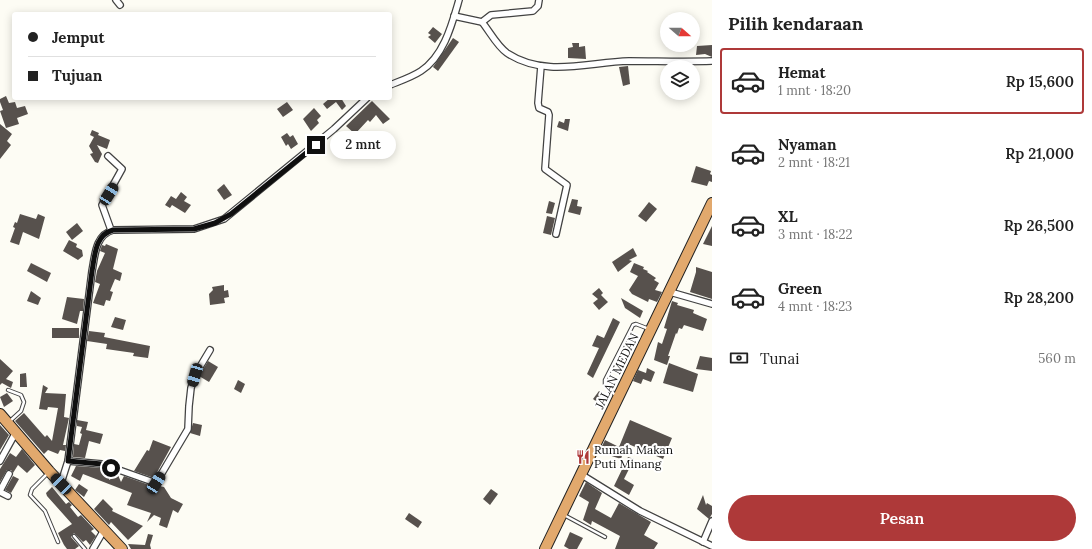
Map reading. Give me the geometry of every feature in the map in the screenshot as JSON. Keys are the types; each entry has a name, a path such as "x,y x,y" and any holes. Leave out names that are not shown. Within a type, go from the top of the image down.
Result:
{"highway":[{"name":"JALAN MEDAN","path":"545,549 712,203"},
{"path":"0,414 49,471 122,549"}],"street":[{"path":"116,0 120,5"},
{"path":"392,84 416,74 430,63 446,39 459,0"},
{"path":"482,22 491,15 533,11 538,6 538,0"},
{"path":"454,16 482,22 502,49 515,57 541,66 570,67 628,61 712,61"},
{"path":"541,66 538,103 539,108 548,112 549,115 545,169 567,186 556,234"},
{"path":"61,484 68,461 92,271 99,240 111,230 194,229 224,219 334,130 365,100"},
{"path":"108,156 121,167 122,171 102,204 111,230"},
{"path":"670,292 712,304"},
{"path":"68,461 102,464 156,483 180,446 188,429 189,406 195,375 210,350"},
{"path":"0,461 16,432"},
{"path":"8,496 0,491 9,474"},
{"path":"582,475 640,511 712,546"},
{"path":"703,542 712,521"},
{"path":"93,549 104,530"}],"lane":[{"path":"618,398 605,384 605,380 633,325 636,324 651,330"},
{"path":"8,390 21,395 24,402 22,411 8,422"},
{"path":"49,471 32,489 30,495 45,511 58,542"},
{"path":"562,514 605,537"},
{"path":"74,536 85,549"}],"building":[{"path":"433,27 442,34 435,43 428,37 431,35 428,33"},
{"path":"453,38 459,42 438,71 433,67"},
{"path":"572,43 579,43 579,47 585,46 586,59 568,58 568,48 573,47"},
{"path":"712,45 712,57 705,54 696,55 696,52 700,52 700,46"},
{"path":"628,66 630,84 623,86 619,67"},
{"path":"6,96 9,103 15,102 17,108 25,106 28,114 17,118 19,124 6,128 0,111 3,110 0,99"},
{"path":"328,100 342,100 346,106 342,110 336,102 327,109 323,104"},
{"path":"372,101 390,119 383,124 376,115 370,122 368,120 355,134 346,126"},
{"path":"287,102 293,110 283,117 277,109"},
{"path":"314,108 321,116 317,120 319,123 311,131 303,119"},
{"path":"565,119 570,119 568,131 557,127 559,121 564,123"},
{"path":"0,124 12,134 7,141 11,145 0,159"},
{"path":"92,130 99,133 98,135 110,140 107,149 97,145 102,154 98,163 95,162 90,154 93,153 89,146 94,137 90,135"},
{"path":"287,133 290,137 293,135 298,144 291,149 288,144 286,146 281,137"},
{"path":"696,166 711,171 710,174 712,175 712,182 709,181 707,186 691,182"},
{"path":"224,184 232,195 224,200 217,190"},
{"path":"181,192 187,197 184,201 191,205 185,213 172,205 170,208 165,205 171,196 176,199"},
{"path":"572,199 578,200 577,206 582,207 580,215 568,212"},
{"path":"549,201 555,203 552,214 546,213"},
{"path":"649,202 657,209 646,222 638,216"},
{"path":"20,214 36,219 38,214 45,217 39,239 23,232 19,245 10,242 15,228 13,227 15,222 17,223"},
{"path":"547,216 555,218 551,235 543,233"},
{"path":"77,223 83,231 72,240 66,232"},
{"path":"712,226 712,246 703,244"},
{"path":"69,240 77,244 76,247 82,250 83,256 78,260 63,251"},
{"path":"106,244 118,249 113,269 122,273 120,281 115,279 110,291 113,292 110,301 106,300 104,306 93,303 100,284 95,282 97,271 105,253 100,251 102,245 105,246"},
{"path":"633,248 637,256 629,260 632,261 618,272 612,262"},
{"path":"31,263 51,273 47,282 27,271"},
{"path":"634,263 644,267 643,269 648,271 647,272 656,278 654,280 659,283 655,290 662,292 657,302 649,299 648,302 632,294 629,290 638,276 630,272"},
{"path":"696,267 712,272 712,299 690,292"},
{"path":"224,285 224,291 228,290 229,297 224,298 225,303 210,305 209,294 213,290 212,287"},
{"path":"599,288 603,293 601,295 608,302 599,310 593,303 598,299 592,294"},
{"path":"31,291 41,298 38,305 27,301"},
{"path":"67,297 84,299 83,311 80,311 77,324 62,319"},
{"path":"621,298 643,311 640,318 625,308"},
{"path":"672,301 678,303 677,305 694,310 693,313 707,319 703,331 684,325 682,329 679,328 668,356 670,356 667,365 654,360 658,342 662,344 667,329 664,328"},
{"path":"115,317 126,320 123,330 111,327"},
{"path":"613,318 620,322 593,378 587,374 599,348 592,346 597,335 604,338"},
{"path":"52,328 79,328 79,338 52,338"},
{"path":"89,331 105,333 104,337 150,346 148,358 133,356 134,353 106,349 107,344 87,341"},
{"path":"700,356 712,358 712,371 696,369"},
{"path":"0,359 13,371 6,379 13,382 11,388 2,383 0,385"},
{"path":"208,361 218,367 209,382 199,376"},
{"path":"669,363 698,374 693,392 663,383"},
{"path":"647,368 655,372 651,382 643,379 641,384 633,381 638,370 646,373"},
{"path":"26,373 27,387 20,387 20,374"},
{"path":"238,380 245,384 241,393 234,389"},
{"path":"43,385 48,388 45,393 66,394 64,417 69,418 63,445 66,445 65,451 60,450 58,454 48,450 44,454 15,421 24,413 45,437 47,435 52,441 58,408 48,407 47,410 39,409"},
{"path":"599,391 608,396 601,405 593,399"},
{"path":"7,393 13,401 4,407 0,397"},
{"path":"77,420 88,422 86,430 103,434 100,444 89,441 85,458 73,457 74,444 79,445 82,434 80,433 82,427 77,426"},
{"path":"630,420 672,438 663,459 626,443 621,459 599,452 605,440 619,447"},
{"path":"193,423 202,425 200,436 190,433"},
{"path":"0,425 9,435 0,450"},
{"path":"153,440 171,447 154,478 134,471 147,450 149,451"},
{"path":"22,449 35,465 27,473 18,465 13,473 11,470 7,470 0,482 0,469 10,453 16,457"},
{"path":"628,457 634,459 624,479 634,485 629,495 614,486"},
{"path":"76,466 101,468 111,472 109,480 118,475 121,482 124,476 155,487 164,487 171,498 183,504 178,513 173,510 167,528 159,525 161,518 154,515 147,522 151,513 127,505 132,493 83,474 80,481 71,476"},
{"path":"13,476 19,479 11,493 5,490"},
{"path":"586,482 602,493 595,509 611,518 619,503 651,522 644,535 658,543 654,549 615,549 620,536 592,521 591,525 583,520 589,502 579,496"},
{"path":"79,484 88,490 84,497 75,490"},
{"path":"52,487 66,504 69,502 72,505 70,507 78,517 81,515 94,529 91,531 96,536 90,545 86,540 83,542 74,533 71,537 79,546 75,549 67,549 64,545 58,533 72,524 47,496 46,493"},
{"path":"491,489 498,494 490,505 483,499"},
{"path":"703,495 706,505 707,503 712,506 712,514 709,519 697,509"},
{"path":"103,499 113,509 112,511 143,526 128,540 111,522 109,525 94,509"},
{"path":"409,513 422,522 418,528 405,519"},
{"path":"570,532 583,538 577,549 569,549 564,546"},
{"path":"148,534 153,535 150,545 151,549 131,549 128,544 145,545"}],"place":[{"name":"Rumah Makan Puti Minang","path":"583,457"}],"route":[{"path":"111,468 102,464 68,461 92,271 99,240 108,231 113,230 194,229 215,223 231,214 316,145"}]}
